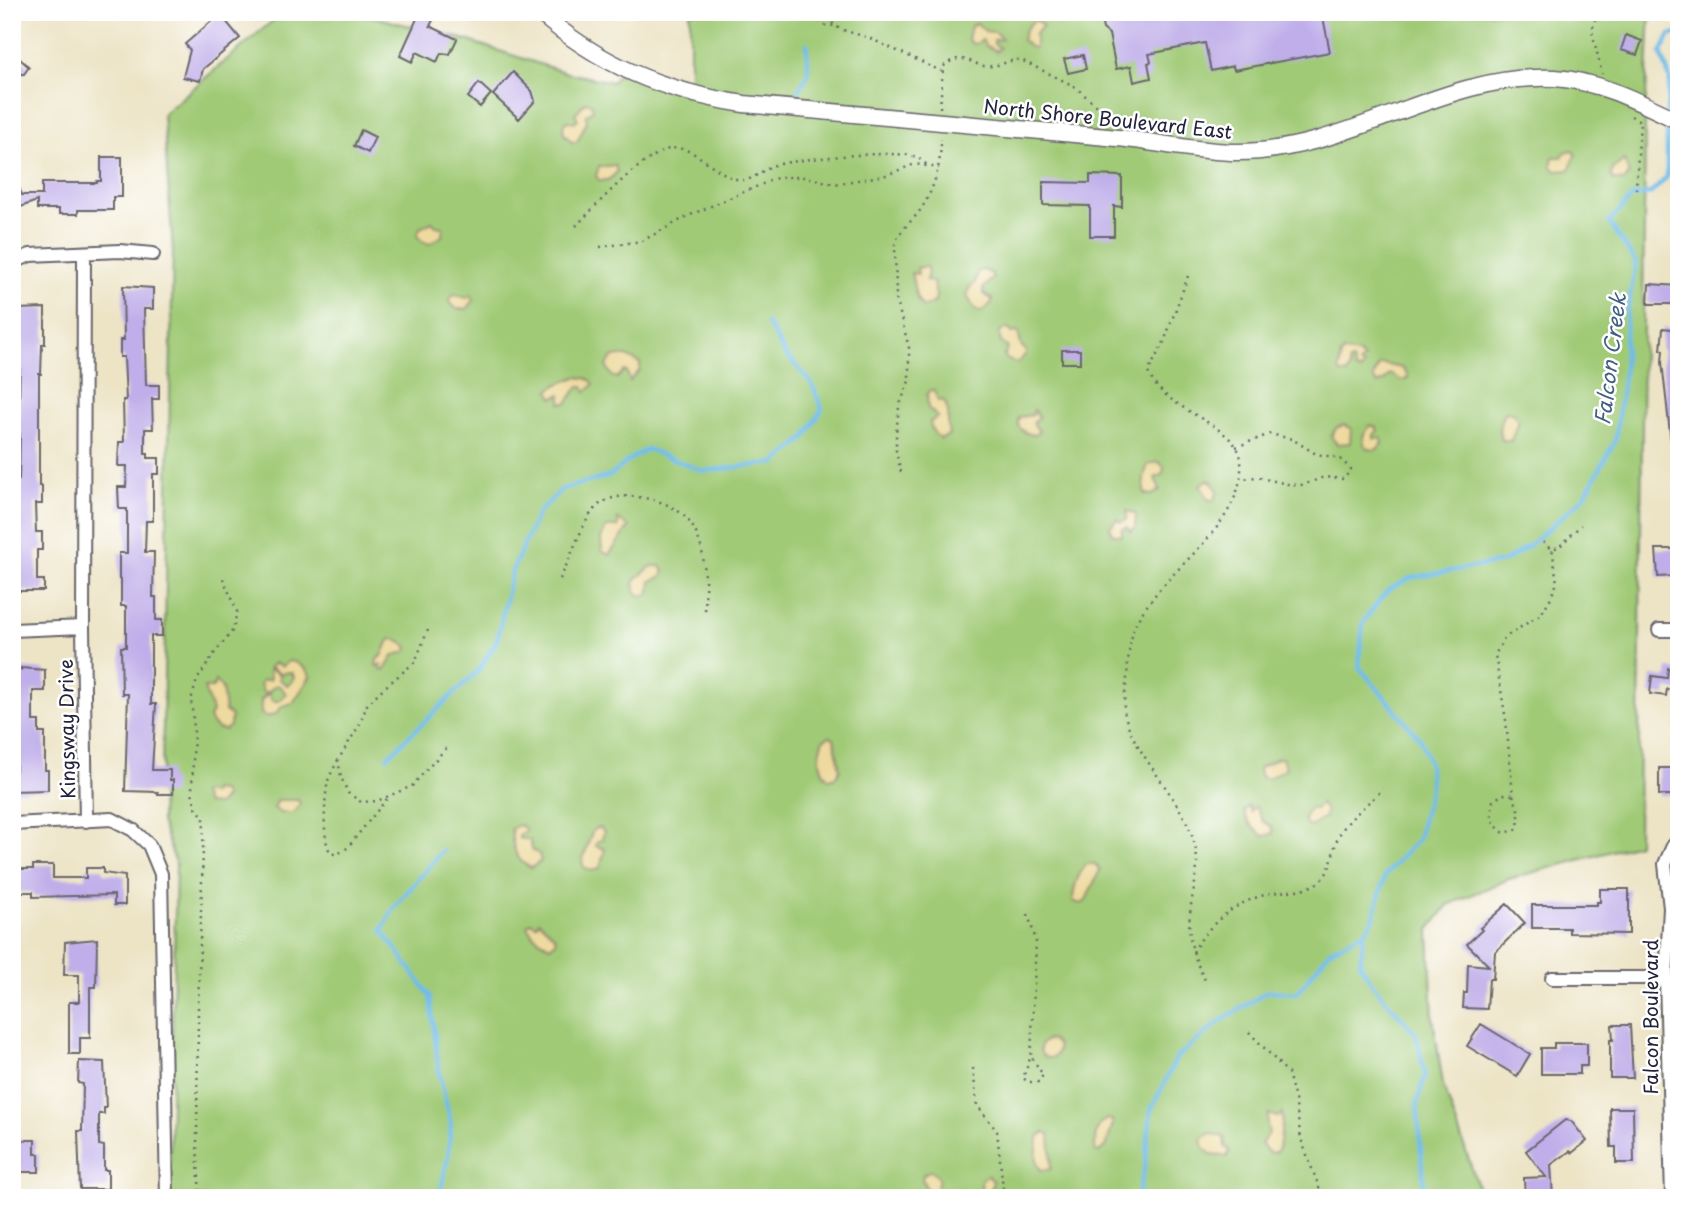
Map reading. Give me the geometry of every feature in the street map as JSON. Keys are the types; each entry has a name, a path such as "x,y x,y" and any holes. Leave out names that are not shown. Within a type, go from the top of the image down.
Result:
{"street":[{"name":"North Shore Boulevard East","path":"540,12 558,19 579,45 611,63 649,81 702,98 1110,137 1237,152 1279,148 1319,140 1362,127 1447,93 1508,79 1555,78 1593,84 1675,119"},
{"path":"12,263 30,255 120,251 153,254"},
{"name":"Kingsway Drive","path":"85,253 83,627 86,821 112,819 133,830 149,845 161,874 167,1198"},
{"path":"12,630 83,627"},
{"path":"1659,630 1679,630"},
{"path":"12,824 86,821"},
{"name":"Falcon Boulevard","path":"1672,1198 1666,978 1670,908 1665,864 1673,846 1679,841"},
{"path":"1552,978 1666,978"}],"path":[{"path":"808,12 824,25 869,38 941,71"},
{"path":"823,12 835,26"},
{"path":"901,472 895,434 899,407 909,381 909,348 896,298 895,243 902,229 922,206 939,167 941,71 946,64 962,58 989,66 1021,60 1074,86 1097,106"},
{"path":"576,226 629,176 671,148 684,150 741,180 772,166 859,154 915,156 929,166"},
{"path":"600,247 642,241 688,216 779,177 806,177 835,184 886,175 915,164 939,167"},
{"path":"1188,276 1164,342 1148,372 1152,384 1169,399 1230,439 1241,456 1241,479 1238,495 1211,535 1159,590 1136,622 1129,649 1124,713 1134,736 1178,807 1195,843 1198,866 1189,914 1189,937 1205,980"},
{"path":"1236,447 1270,434 1292,439 1316,454 1339,458 1351,470 1344,480 1324,477 1303,485 1257,477 1241,479"},
{"path":"560,579 593,511 607,499 624,495 654,499 678,512 694,527 703,548 706,573 705,615"},
{"path":"1543,542 1548,547 1558,548 1581,525"},
{"path":"1513,795 1503,794 1493,801 1490,816 1494,826 1504,833 1516,830 1519,808 1513,795 1506,720 1495,655 1504,638 1541,614 1550,599 1557,583 1552,547"},
{"path":"200,1198 198,1007 204,818 196,807 192,792 194,728 191,700 197,680 233,630 237,611 221,574"},
{"path":"391,795 347,848 338,854 327,848 325,839 328,781 367,705 415,662 428,630"},
{"path":"338,760 348,793 361,802 377,800 412,786 446,748"},
{"path":"1193,952 1204,933 1223,915 1246,902 1320,882 1331,865 1335,842 1343,827 1382,789"},
{"path":"1028,914 1036,941 1030,1028 1031,1056 1023,1078 1028,1082 1040,1082 1043,1075 1031,1056"},
{"path":"1249,1032 1288,1073 1301,1139 1323,1198"},
{"path":"973,1068 977,1105 998,1131 1004,1198"}],"green space":[{"path":"283,12 354,12 466,40 567,73 612,82 624,67 690,79 690,12 1650,12 1645,118 1638,844 1509,879 1448,905 1429,930 1433,1019 1443,1085 1482,1198 169,1198 176,864 161,822 173,250 163,114"}],"sand":[{"path":"1036,20 1043,26 1035,34 1035,47 1031,48 1022,40 1023,34"},
{"path":"977,23 985,31 995,32 1002,39 994,40 994,44 1000,48 997,51 986,46 982,40 976,44 968,39 971,26"},
{"path":"585,102 591,103 593,110 586,115 587,121 577,142 572,142 564,134 563,125 567,121 574,122 578,119 575,114"},
{"path":"1572,150 1576,155 1569,170 1556,171 1551,166 1553,157 1562,157 1565,152"},
{"path":"1624,160 1629,174 1624,181 1614,180 1611,176 1613,169"},
{"path":"615,165 617,172 609,179 599,180 596,176 599,167"},
{"path":"432,222 443,227 442,236 429,244 417,236 420,228"},
{"path":"926,266 926,280 933,282 936,295 935,302 924,307 917,297 911,273 918,274 917,268"},
{"path":"978,271 991,273 993,278 983,289 983,294 992,299 991,304 981,312 975,310 967,296"},
{"path":"454,294 467,298 471,295 474,300 467,309 456,309 449,301"},
{"path":"1007,328 1013,333 1018,331 1021,346 1026,350 1026,354 1017,363 1004,356 1008,348 1001,342 999,335"},
{"path":"1344,352 1359,354 1364,359 1360,362 1360,365 1364,366 1361,371 1356,371 1353,361 1349,362 1347,374 1341,373 1341,355"},
{"path":"627,356 640,363 640,370 630,381 627,372 624,371 617,378 612,376 606,366 612,358"},
{"path":"1379,365 1402,368 1408,376 1407,379 1402,381 1390,374 1377,384 1373,378"},
{"path":"576,377 588,379 594,384 586,392 579,386 567,403 561,403 561,394 553,398 549,390"},
{"path":"934,390 938,401 943,400 947,408 949,435 941,439 930,425 930,422 938,417 928,408 927,394"},
{"path":"1034,410 1039,417 1033,423 1039,431 1035,435 1021,430 1018,424 1019,417 1033,415"},
{"path":"1504,413 1514,414 1518,421 1511,441 1502,440 1499,430"},
{"path":"1343,425 1351,428 1350,443 1337,444 1331,437 1336,428"},
{"path":"1370,425 1378,431 1374,438 1381,438 1383,443 1376,450 1369,449 1364,444 1363,436"},
{"path":"1159,462 1164,467 1163,474 1155,478 1160,490 1152,495 1145,494 1147,467"},
{"path":"1207,480 1211,481 1218,491 1214,500 1209,500 1200,485"},
{"path":"1127,511 1136,514 1135,528 1131,532 1127,527 1122,529 1122,536 1112,534 1110,527 1117,519 1121,522 1127,519"},
{"path":"618,520 629,527 609,555 602,551 601,539 606,527 618,527"},
{"path":"652,566 661,566 664,572 661,577 651,581 650,593 643,596 636,593 636,579"},
{"path":"395,639 408,648 406,652 394,655 384,671 381,670 381,665 376,666 377,659 382,656 389,640"},
{"path":"289,661 302,666 310,677 293,703 282,706 276,714 266,717 261,713 261,700 269,693 272,701 279,701 286,694 277,685 264,694 260,684 263,680 270,680 269,668 280,675 279,679 287,685 291,683 294,677 292,673 281,674 270,667 274,663 282,666"},
{"path":"215,681 222,688 225,711 231,716 230,726 225,730 215,727 209,718 212,711 204,688 213,688"},
{"path":"830,736 834,738 840,769 836,777 829,779 821,766 820,756 823,740"},
{"path":"1282,758 1286,768 1267,779 1260,776 1259,768"},
{"path":"213,790 222,791 225,797 218,805 206,804 202,794 212,794"},
{"path":"278,800 298,800 300,805 293,813 280,813 274,808"},
{"path":"1320,804 1326,810 1325,817 1312,826 1307,826 1304,818 1310,808 1316,809"},
{"path":"1249,805 1251,812 1255,806 1263,821 1272,827 1273,834 1263,836 1246,819 1244,811"},
{"path":"518,825 526,831 520,834 519,838 530,840 532,850 539,854 541,861 531,868 521,861 514,847 511,829"},
{"path":"601,828 604,832 602,840 597,842 596,846 605,849 600,868 591,871 584,867 582,862 592,832"},
{"path":"1087,864 1095,864 1100,870 1085,902 1080,904 1073,901 1074,891"},
{"path":"539,921 555,936 556,941 550,946 536,937 527,925 531,922 536,925"},
{"path":"1045,1040 1053,1040 1058,1049 1056,1056 1045,1058 1040,1053 1040,1045"},
{"path":"1282,1113 1278,1150 1268,1152 1261,1144 1269,1133 1268,1114 1278,1117"},
{"path":"1107,1119 1112,1120 1113,1124 1106,1147 1099,1152 1095,1151 1097,1129"},
{"path":"1044,1132 1050,1137 1051,1169 1041,1170 1036,1155 1038,1138"},
{"path":"1210,1133 1224,1137 1225,1146 1230,1151 1227,1157 1211,1154 1204,1149 1202,1139"},
{"path":"931,1170 938,1178 937,1187 942,1198 928,1198 929,1194 922,1179 923,1174"},
{"path":"987,1175 993,1181 993,1198 982,1196 981,1180"}],"building":[{"path":"420,12 437,12 430,26 457,39 450,54 441,53 437,62 417,52 412,62 400,56"},
{"path":"1106,12 1322,12 1330,52 1234,70 1233,66 1211,71 1205,43 1149,54 1151,78 1134,82 1131,66 1116,69 1109,34 1103,29 1101,20"},
{"path":"220,14 240,38 203,69 200,81 183,77 190,50 185,44"},
{"path":"1626,35 1642,41 1637,55 1621,50"},
{"path":"1083,55 1086,69 1068,73 1064,59"},
{"path":"12,59 20,59 29,67 24,74 12,74"},
{"path":"513,72 532,91 535,101 519,119 493,95"},
{"path":"479,83 491,94 480,107 468,97"},
{"path":"361,130 375,137 368,153 354,146"},
{"path":"101,157 122,157 122,197 113,197 113,210 78,210 78,214 59,214 59,209 37,209 37,201 12,210 12,172 22,195 42,195 42,183 101,181"},
{"path":"1090,175 1122,176 1122,207 1114,206 1114,236 1090,236 1090,206 1043,205 1043,182 1090,183"},
{"path":"1649,284 1679,286 1678,304 1648,304"},
{"path":"123,286 153,288 153,309 144,309 146,385 159,385 159,399 152,399 153,429 145,429 145,454 148,454 148,458 159,458 159,474 153,474 153,521 146,521 145,552 154,552 153,597 156,597 156,620 162,620 162,636 151,636 151,704 156,704 152,770 170,770 173,794 125,791 128,694 122,694 121,647 126,647 126,606 121,606 119,553 127,553 127,509 119,509 118,487 126,487 127,466 118,466 119,442 124,442 123,400 126,400 124,357 120,357 120,340 124,340"},
{"path":"45,308 45,344 42,344 39,374 39,486 42,486 42,504 35,504 36,532 42,532 42,550 37,550 37,580 44,580 44,591 12,591 12,569 17,569 16,504 12,504 12,480 19,480 20,434 12,434 12,415 19,415 20,344 13,344 13,332 18,332 17,309"},
{"path":"1663,328 1679,330 1679,442 1671,442 1661,350"},
{"path":"1062,350 1080,350 1080,363 1062,363"},
{"path":"1656,549 1679,549 1679,568 1676,568 1675,576 1658,577"},
{"path":"1668,668 1679,670 1679,691 1667,689 1666,696 1650,694 1652,676 1667,678"},
{"path":"12,670 45,670 45,691 33,691 33,721 39,721 39,733 45,733 48,790 12,791 12,770 16,770 16,690 12,690"},
{"path":"1659,768 1674,768 1674,771 1679,771 1679,795 1659,795"},
{"path":"33,865 53,865 53,878 86,878 86,868 103,868 103,873 125,876 125,905 114,905 114,895 33,897 33,892 12,892 12,869 33,869"},
{"path":"1600,889 1629,889 1629,934 1569,933 1569,928 1532,928 1532,905 1597,905 1597,902 1600,902"},
{"path":"1507,904 1525,923 1495,952 1493,979 1489,979 1487,1009 1463,1008 1464,993 1467,993 1468,964 1489,966 1467,944 1482,930 1480,928"},
{"path":"97,939 96,987 90,987 90,1038 80,1038 80,1054 69,1054 69,1002 79,1002 79,975 64,975 65,942"},
{"path":"1481,1024 1530,1054 1517,1076 1467,1046"},
{"path":"1612,1025 1630,1025 1633,1078 1610,1078"},
{"path":"1554,1043 1587,1043 1587,1066 1580,1066 1580,1074 1541,1074 1541,1048 1554,1048"},
{"path":"79,1061 104,1062 106,1108 104,1114 99,1114 99,1145 104,1146 104,1170 108,1170 108,1189 80,1189 78,1131 82,1131 83,1084 78,1083"},
{"path":"1610,1108 1633,1108 1634,1163 1616,1163 1616,1147 1611,1147"},
{"path":"1565,1120 1571,1121 1587,1141 1551,1165 1553,1198 1525,1198 1524,1178 1546,1177 1526,1151"},
{"path":"12,1140 35,1140 35,1154 39,1154 39,1172 13,1172"}],"waterway":[{"name":"Falcon Creek","path":"1667,112 1670,79 1661,53 1670,35 1679,34"},
{"path":"794,98 808,74 807,44"},
{"name":"Falcon Creek","path":"1425,1198 1417,1103 1425,1075 1416,1034 1373,985 1360,964 1364,933 1373,920 1385,875 1418,839 1430,788 1429,763 1420,739 1359,667 1363,622 1387,591 1410,578 1503,562 1530,545 1584,497 1615,441 1624,371 1626,318 1636,263 1609,222 1632,197 1651,193 1667,177 1667,120"},
{"path":"387,757 480,669 497,640 512,571 538,513 562,489 610,476 647,449 703,471 775,463 805,438 822,409 811,382 785,354 767,323"},
{"path":"439,1198 448,1157 451,1124 439,1072 430,996 382,930 394,908 443,850"},
{"path":"1137,1198 1145,1166 1151,1110 1177,1057 1218,1023 1268,991 1297,993 1330,950 1363,933"}]}
